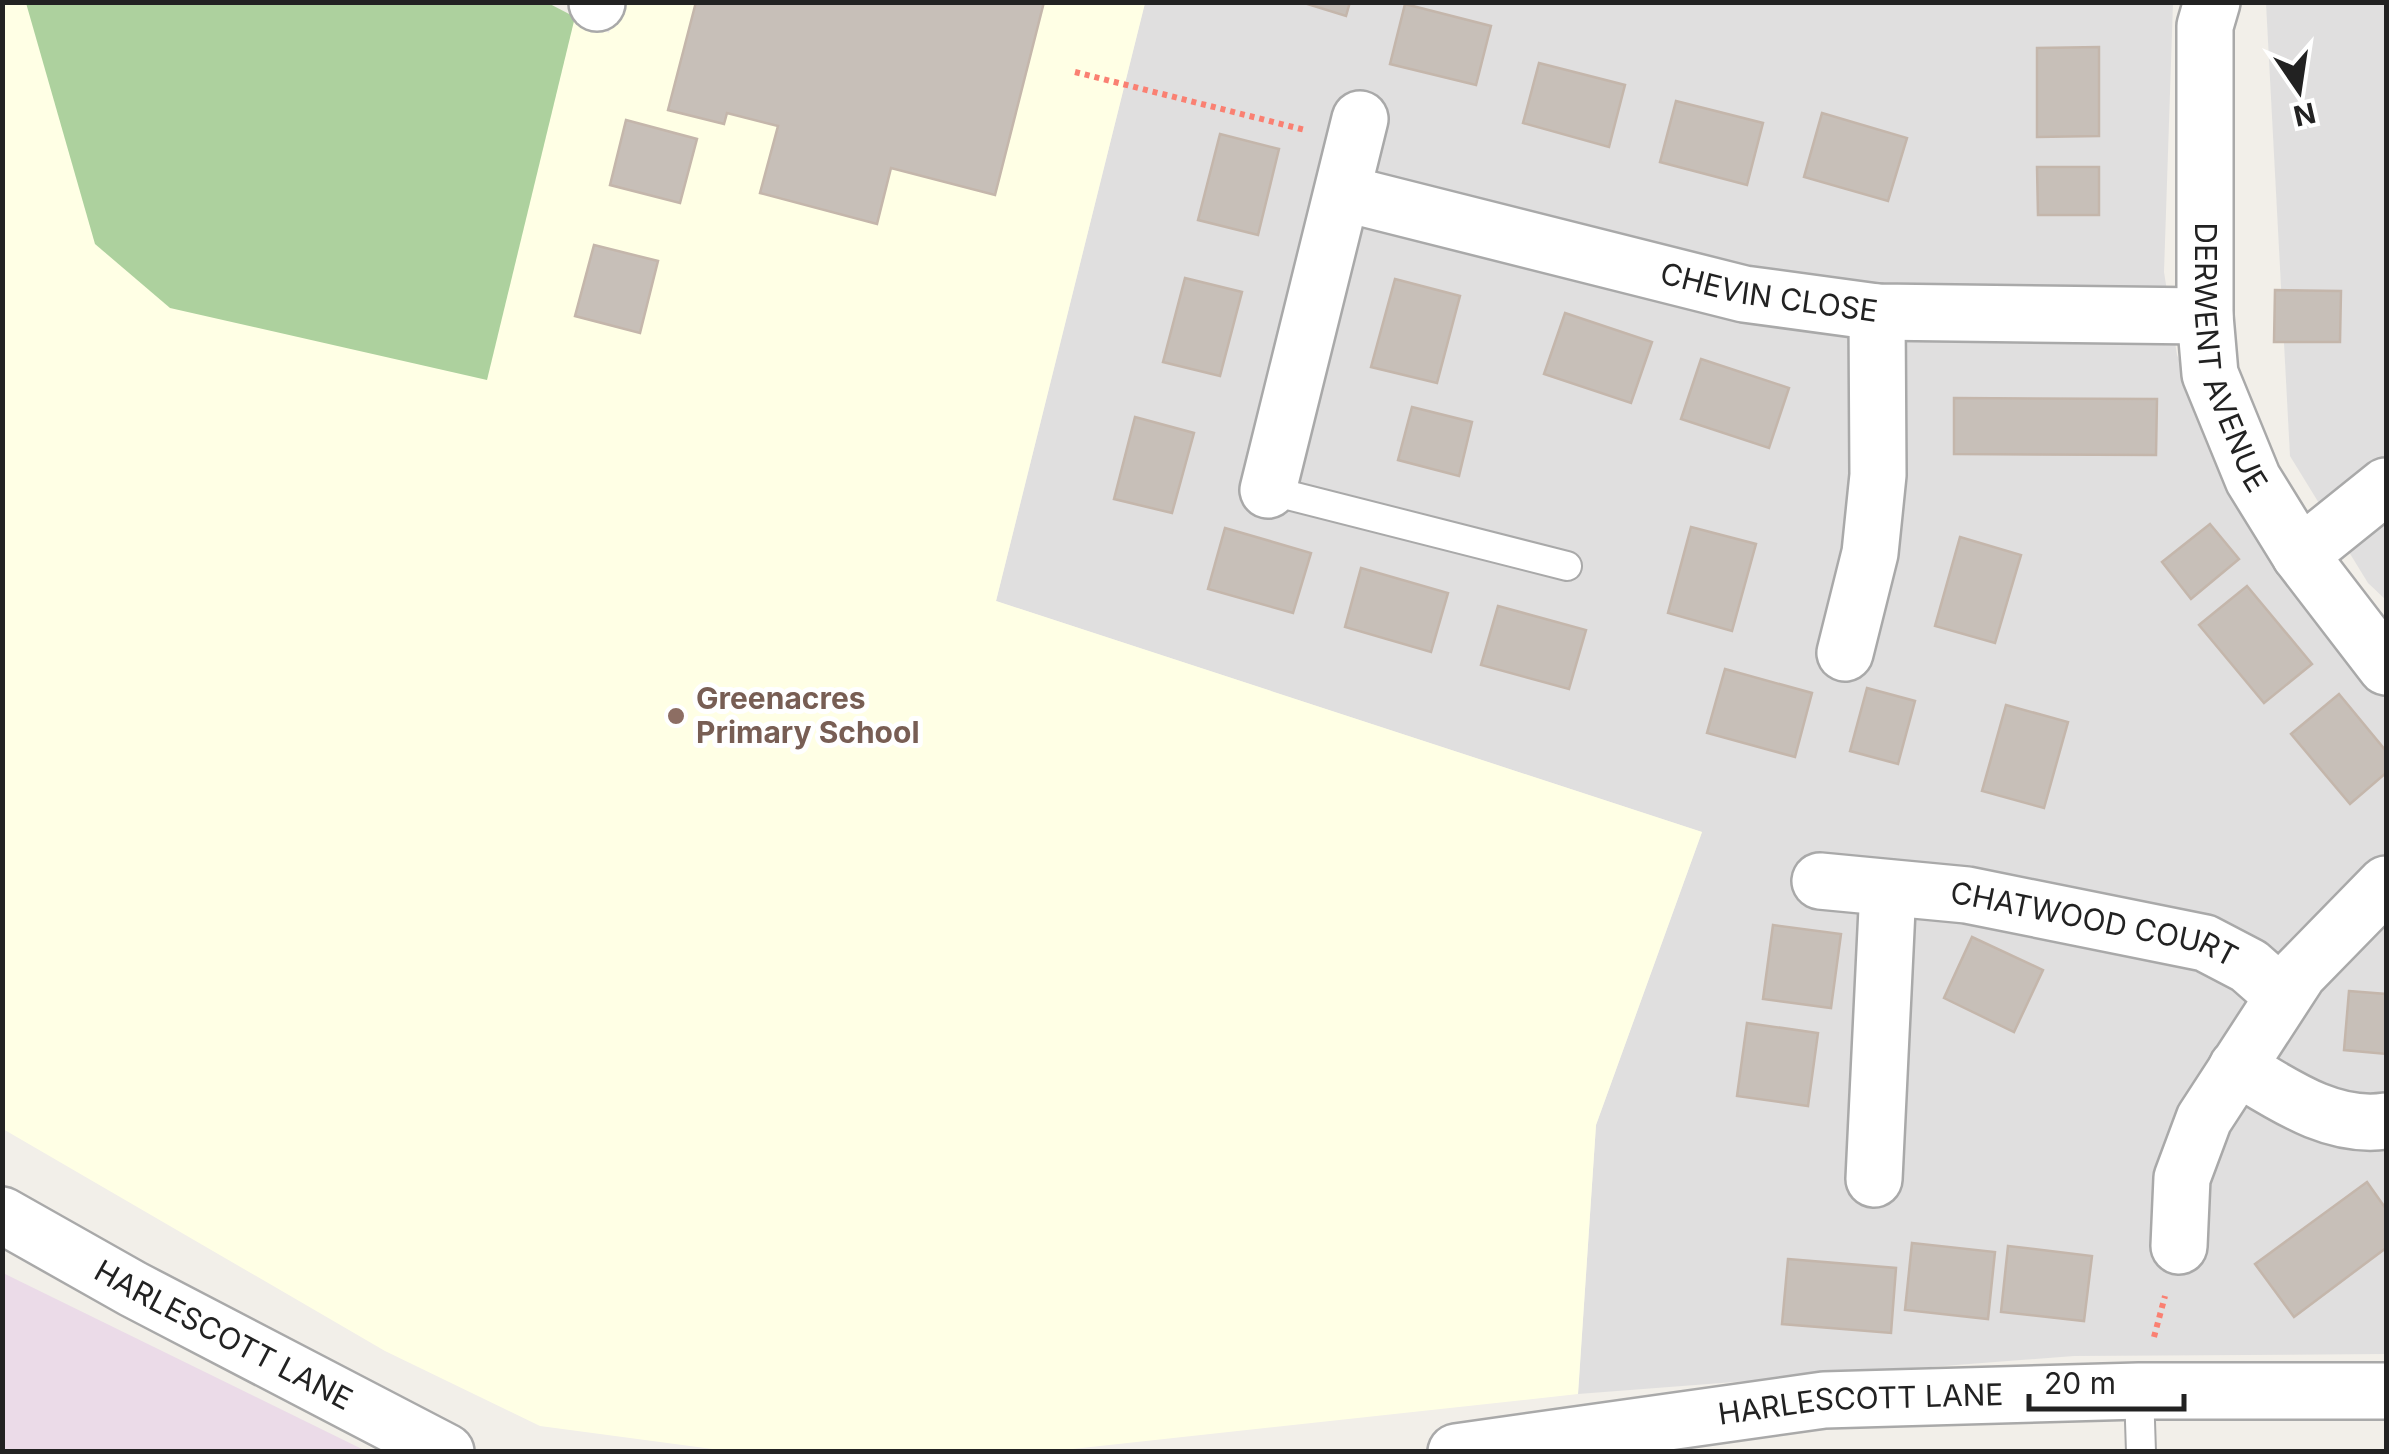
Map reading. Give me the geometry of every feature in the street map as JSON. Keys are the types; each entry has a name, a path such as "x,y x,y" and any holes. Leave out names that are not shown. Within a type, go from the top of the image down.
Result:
{"street":[{"name":"DERWENT AVENUE","path":"2212,2 2205,26 2205,316 2210,374 2253,479 2300,555 2386,667"},
{"name":"CHEVIN CLOSE","path":"1353,152 1744,294 1877,312 2205,316"},
{"path":"1268,490 1353,152"},
{"path":"1845,653 1870,553 1876,494 1877,312"},
{"path":"2300,555 2386,486"},
{"name":"CHATWOOD COURT","path":"1820,881 1968,895 2205,943 2249,966 2282,995"},
{"path":"2179,1246 2182,1178 2204,1119 2282,995 2346,920 2386,884"},
{"path":"1874,1179 1888,888"},
{"path":"2236,1067 2301,1104 2340,1119 2386,1121"},
{"name":"HARLESCOTT LANE","path":"2,1215 133,1289 446,1452"},
{"name":"HARLESCOTT LANE","path":"1456,1452 1668,1438 1824,1400 2139,1391 2386,1391"}],"lane":[{"path":"1268,490 1568,566"},
{"path":"2139,1391 2141,1452"}],"path":[{"path":"1075,72 1353,152"},
{"path":"2139,1391 2179,1246"}],"shaded area":[{"name":"Greenacres Primary School","path":"3,3 546,3 609,33 618,3 1145,3 996,601 1702,832 1596,1125 1578,1394 1045,1452 735,1452 540,1426 385,1351 3,1129"},
{"path":"1145,3 2173,3 2164,272 2177,355 2270,558 2386,700 2386,1354 2074,1356 1578,1394 1596,1125 1702,832 996,601"},
{"path":"2266,3 2386,3 2386,600 2368,583 2290,456"},
{"path":"3,1273 366,1451 3,1451"}],"green space":[{"path":"546,2 575,17 487,380 170,308 95,244 26,3"}],"building":[{"path":"696,2 1044,2 995,195 891,168 877,224 760,193 778,126 727,113 724,124 668,110"},
{"path":"1301,2 1350,2 1346,16"},
{"path":"1405,4 1491,26 1476,85 1390,64"},
{"path":"2099,47 2099,136 2037,137 2037,48"},
{"path":"1539,63 1625,85 1609,147 1523,123"},
{"path":"1676,101 1763,123 1747,185 1660,162"},
{"path":"1822,113 1907,138 1888,201 1804,177"},
{"path":"626,120 697,139 680,203 610,185"},
{"path":"1220,134 1279,149 1258,235 1198,220"},
{"path":"2037,167 2099,167 2099,215 2038,215"},
{"path":"594,245 658,261 640,333 575,316"},
{"path":"1185,278 1242,292 1220,376 1163,362"},
{"path":"1395,279 1460,296 1437,383 1371,367"},
{"path":"2275,290 2341,291 2340,342 2274,342"},
{"path":"1565,313 1652,342 1631,403 1544,374"},
{"path":"1701,359 1789,388 1769,448 1681,419"},
{"path":"1954,398 2157,399 2156,455 1954,454"},
{"path":"1412,407 1472,422 1459,476 1398,460"},
{"path":"1135,417 1194,433 1172,513 1114,499"},
{"path":"2210,524 2239,559 2191,599 2162,562"},
{"path":"1691,527 1756,544 1732,631 1668,613"},
{"path":"1225,528 1311,553 1293,613 1208,589"},
{"path":"1960,537 2021,555 1995,643 1935,626"},
{"path":"1361,568 1448,593 1431,652 1345,627"},
{"path":"2247,586 2312,664 2264,703 2199,625"},
{"path":"1498,606 1586,630 1569,689 1481,665"},
{"path":"1725,669 1812,693 1795,757 1707,733"},
{"path":"1867,688 1915,701 1898,764 1850,751"},
{"path":"2339,694 2386,751 2386,773 2350,804 2291,734"},
{"path":"2006,705 2068,722 2044,808 1982,791"},
{"path":"1773,925 1841,934 1831,1008 1763,999"},
{"path":"1972,937 2043,970 2014,1032 1944,998"},
{"path":"2349,991 2386,994 2386,1054 2344,1050"},
{"path":"1747,1023 1818,1033 1808,1106 1737,1096"},
{"path":"2367,1182 2386,1209 2386,1248 2294,1317 2255,1264"},
{"path":"1912,1243 1995,1252 1988,1319 1905,1310"},
{"path":"2008,1246 2092,1256 2084,1321 2001,1312"},
{"path":"1788,1259 1896,1268 1891,1333 1782,1324"}],"place":[{"name":"Greenacres Primary School","path":"676,716"}]}
